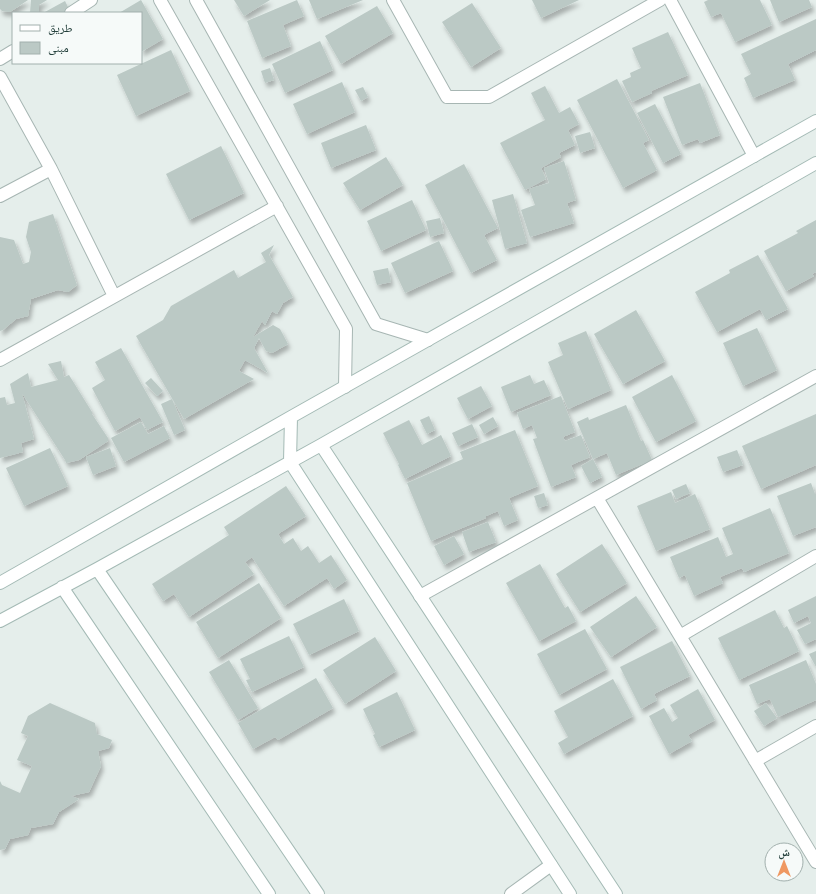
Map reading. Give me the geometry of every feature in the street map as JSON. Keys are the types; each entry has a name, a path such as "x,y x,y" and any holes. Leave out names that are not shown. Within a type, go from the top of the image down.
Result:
{"street":[{"path":"73,12 91,0"},
{"path":"160,0 346,328 344,387"},
{"path":"196,0 376,324 428,340"},
{"path":"393,0 447,97 489,97 660,0"},
{"path":"670,0 754,156"},
{"path":"0,59 12,52"},
{"path":"0,77 51,169 114,296"},
{"path":"0,582 816,121"},
{"path":"0,621 321,445 816,162"},
{"path":"0,196 51,169"},
{"path":"0,360 277,206"},
{"path":"420,596 816,376"},
{"path":"291,417 290,462 570,894"},
{"path":"321,445 616,894"},
{"path":"597,498 816,862"},
{"path":"680,636 816,556"},
{"path":"97,569 318,894"},
{"path":"62,587 269,894"},
{"path":"755,761 816,726"},
{"path":"511,894 551,865"}],"building":[{"path":"0,0 28,0 10,12 2,11 0,9"},
{"path":"31,0 47,0 39,5 39,12 30,12"},
{"path":"141,0 163,39 142,51 142,12 121,12"},
{"path":"234,0 270,0 244,16"},
{"path":"297,0 304,16 283,25 291,46 262,58 247,21"},
{"path":"309,0 363,0 317,19"},
{"path":"532,0 579,0 541,18"},
{"path":"708,0 760,0 772,25 735,42 721,13 711,17 704,2"},
{"path":"770,0 809,0 812,7 779,22"},
{"path":"65,1 70,11 68,12 45,12"},
{"path":"472,3 501,48 471,67 442,22"},
{"path":"377,6 393,33 341,64 325,36"},
{"path":"816,19 816,50 788,64 795,80 753,98 744,78 751,74 741,54"},
{"path":"668,32 688,75 651,91 652,93 632,102 622,81 631,77 630,73 641,68 632,48"},
{"path":"320,41 333,70 285,93 272,64"},
{"path":"171,50 190,91 136,116 117,75"},
{"path":"270,68 274,80 265,83 261,71"},
{"path":"617,79 649,140 643,143 657,170 623,188 577,100"},
{"path":"342,82 355,112 307,134 293,104"},
{"path":"700,83 720,135 700,143 698,139 682,145 663,97"},
{"path":"545,86 559,113 570,107 579,124 568,130 575,145 559,153 561,157 541,168 546,179 525,190 500,143 545,120 531,93"},
{"path":"363,87 368,97 361,101 355,90"},
{"path":"655,104 681,154 663,163 637,113"},
{"path":"366,125 376,150 331,168 321,143"},
{"path":"590,132 595,148 580,153 575,136"},
{"path":"221,146 244,193 189,220 166,174"},
{"path":"386,157 403,185 360,210 343,183"},
{"path":"564,161 576,200 567,203 574,223 530,237 521,210 535,205 529,189 549,183 544,168"},
{"path":"464,164 498,228 484,235 497,260 471,273 425,185"},
{"path":"513,194 527,243 505,249 492,200"},
{"path":"412,200 426,230 381,251 367,221"},
{"path":"53,214 77,285 68,292 58,290 31,299 28,316 16,319 0,331 0,237 14,240 23,264 29,262 31,252 26,237 29,222"},
{"path":"440,218 444,233 430,237 426,221"},
{"path":"816,220 816,272 812,274 814,276 786,291 764,251 798,233 796,231"},
{"path":"439,241 453,271 405,293 391,263"},
{"path":"274,245 269,255 293,297 283,303 277,314 272,311 265,325 262,321 253,337 273,325 280,329 288,344 272,353 266,351 259,338 254,348 268,373 245,360 239,371 254,379 184,419 136,336 163,320 171,306 234,270 238,278 266,262 261,253"},
{"path":"758,255 788,309 766,320 760,309 717,332 695,292 730,273 729,270"},
{"path":"388,268 391,282 377,285 373,271"},
{"path":"636,310 665,361 623,384 594,334"},
{"path":"757,328 777,370 743,386 723,343"},
{"path":"586,331 611,390 568,409 548,362 563,355 558,343"},
{"path":"121,348 163,422 147,430 140,417 115,431 92,388 105,380 95,362"},
{"path":"61,361 64,377 69,375 108,438 108,441 79,460 66,463 22,393 34,439 21,443 23,452 0,458 0,398 5,397 7,405 15,403 10,384 28,373 31,387 58,380 48,364"},
{"path":"530,375 534,384 544,380 551,395 511,412 501,387"},
{"path":"672,375 696,421 656,442 632,397"},
{"path":"151,378 163,391 157,396 145,383"},
{"path":"481,386 492,406 468,419 457,398"},
{"path":"561,396 575,432 563,437 565,441 581,435 590,457 571,465 576,477 551,487 533,439 537,438 532,425 523,429 517,413"},
{"path":"172,399 185,430 174,435 161,404"},
{"path":"626,405 641,441 643,440 652,460 616,475 607,453 593,459 577,422 588,417 589,420"},
{"path":"816,414 816,465 761,489 742,446"},
{"path":"429,416 435,430 427,434 420,420"},
{"path":"493,417 498,426 484,434 479,425"},
{"path":"409,420 422,445 441,435 451,456 405,479 383,433"},
{"path":"141,422 148,434 164,426 170,438 124,462 111,438"},
{"path":"472,424 478,437 458,446 452,433"},
{"path":"515,430 538,486 509,498 518,520 504,526 498,511 486,516 486,518 431,541 407,483 463,459 460,452"},
{"path":"50,448 68,486 24,506 6,468"},
{"path":"110,448 116,466 93,475 86,457"},
{"path":"737,450 743,465 723,472 717,457"},
{"path":"593,459 602,477 590,483 581,466"},
{"path":"811,483 816,494 816,527 793,536 777,496"},
{"path":"686,484 690,493 676,499 672,490"},
{"path":"286,486 306,516 278,534 284,544 293,538 301,551 308,546 319,563 331,555 347,580 334,589 327,578 284,606 252,557 245,562 254,574 189,617 174,594 163,601 152,584 229,535 224,527"},
{"path":"671,492 675,503 695,494 710,529 656,551 637,506"},
{"path":"544,493 548,505 538,508 534,496"},
{"path":"770,508 789,553 744,572 742,568 720,577 723,583 694,596 685,575 679,578 670,557 718,537 726,557 733,554 722,528"},
{"path":"488,522 496,542 469,552 462,532"},
{"path":"454,536 464,554 444,565 434,546"},
{"path":"602,544 627,583 580,612 556,574"},
{"path":"540,564 565,608 568,606 576,621 539,641 506,583"},
{"path":"259,583 281,618 218,658 196,622"},
{"path":"636,596 657,627 611,657 590,627"},
{"path":"816,596 816,639 805,644 797,630 811,623 808,616 794,623 788,610"},
{"path":"344,599 359,631 309,655 293,624"},
{"path":"775,610 784,628 787,626 799,651 739,680 718,638"},
{"path":"585,629 607,669 559,695 537,654"},
{"path":"289,636 304,667 252,692 246,680 250,679 240,659"},
{"path":"375,637 396,671 345,704 323,670"},
{"path":"672,641 690,676 654,694 657,700 641,709 620,667"},
{"path":"816,651 816,667 809,654"},
{"path":"229,660 258,708 238,720 209,672"},
{"path":"806,660 816,684 816,700 778,717 770,699 757,704 749,685"},
{"path":"316,678 333,708 278,740 275,737 253,749 238,723"},
{"path":"613,679 633,716 564,754 558,743 568,737 554,711"},
{"path":"698,689 715,720 688,735 692,741 669,754 649,716 664,708 672,722 678,718 670,705"},
{"path":"397,692 415,730 379,747 373,735 375,734 363,709"},
{"path":"50,703 95,723 97,734 112,740 109,748 98,751 101,766 89,792 71,796 79,799 59,812 53,824 31,828 28,835 10,839 5,849 0,850 0,781 2,785 20,793 32,766 17,760 28,736 21,733 28,716"},
{"path":"766,703 777,718 764,726 754,711"}]}
